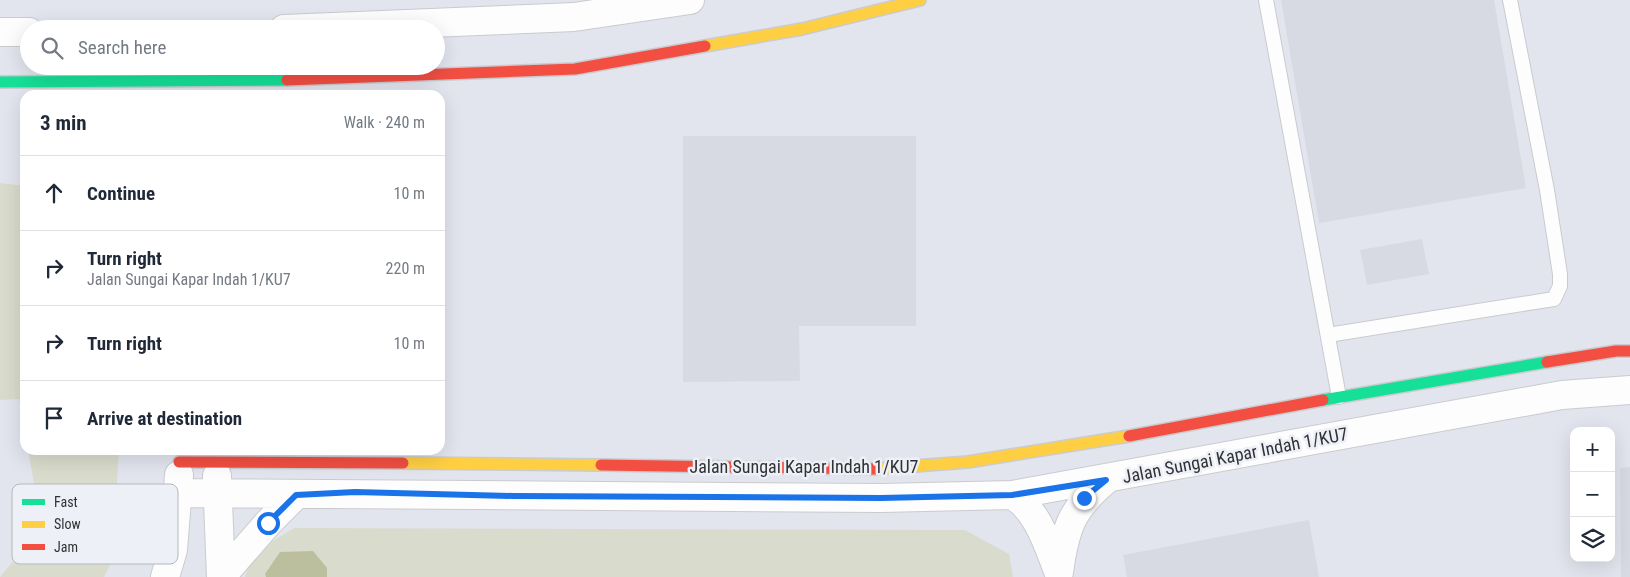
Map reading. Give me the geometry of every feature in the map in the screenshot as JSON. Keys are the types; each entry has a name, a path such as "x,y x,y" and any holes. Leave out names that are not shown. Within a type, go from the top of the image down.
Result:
{"street":[{"path":"445,22 574,17 690,0"},
{"path":"0,82 107,88 174,81 218,81 286,87 575,69 802,29 920,0"},
{"path":"0,32 20,32"},
{"name":"Jalan Sungai Kapar Indah 1/KU7","path":"179,456 272,457 323,462 880,469 968,462 1084,444 1339,397 1607,353 1630,351"},
{"name":"Jalan Sungai Kapar Indah 1/KU7","path":"179,493 308,495 355,492 513,496 881,498 1012,495 1081,490 1171,464 1562,395 1630,390"},
{"path":"178,502 179,456"},
{"path":"218,456 216,494 221,577"},
{"path":"1059,574 1063,542 1081,490"},
{"path":"221,577 268,523 308,495"},
{"path":"1012,495 1023,501 1043,533 1059,574"},
{"path":"165,577 169,564"}],"lane":[{"path":"1266,0 1339,397"},
{"path":"1328,335 1554,300 1560,286 1558,264 1547,190 1510,0"}],"shaded area":[{"path":"0,0 1630,0 1630,577 0,577"},
{"path":"0,183 20,185 20,404 19,399 0,400"},
{"path":"29,455 119,455 117,484 34,484"},
{"path":"294,528 965,530 1009,554 1013,577 327,577 327,568 265,574 266,577 245,577 253,553"},
{"path":"313,551 327,568 327,577 266,577 265,574 280,552"},
{"path":"12,563 110,564 104,577 0,577"}],"building":[{"path":"1281,0 1494,0 1526,188 1319,223"},
{"path":"683,136 916,136 916,326 799,326 800,381 683,382"},
{"path":"1422,239 1429,274 1367,285 1360,250"},
{"path":"1630,467 1630,577 1621,577 1620,468"},
{"path":"1309,520 1319,577 1127,577 1123,555"}],"traffic: fast":[{"path":"0,82 287,80"},
{"path":"1323,400 1547,362"}],"traffic: slow":[{"path":"705,46 802,29 920,0"},
{"path":"875,469 968,462 1129,436"},
{"path":"403,463 601,465"}],"traffic: jam":[{"path":"445,74 575,69 705,46"},
{"path":"287,80 418,75"},
{"path":"1547,362 1616,351 1630,351"},
{"path":"1129,436 1323,400"},
{"path":"179,462 403,463"},
{"path":"601,465 875,469"}],"route":[{"path":"268,523 296,495 355,492 513,496 881,498 1012,495 1057,486 1106,480 1084,498"}]}
